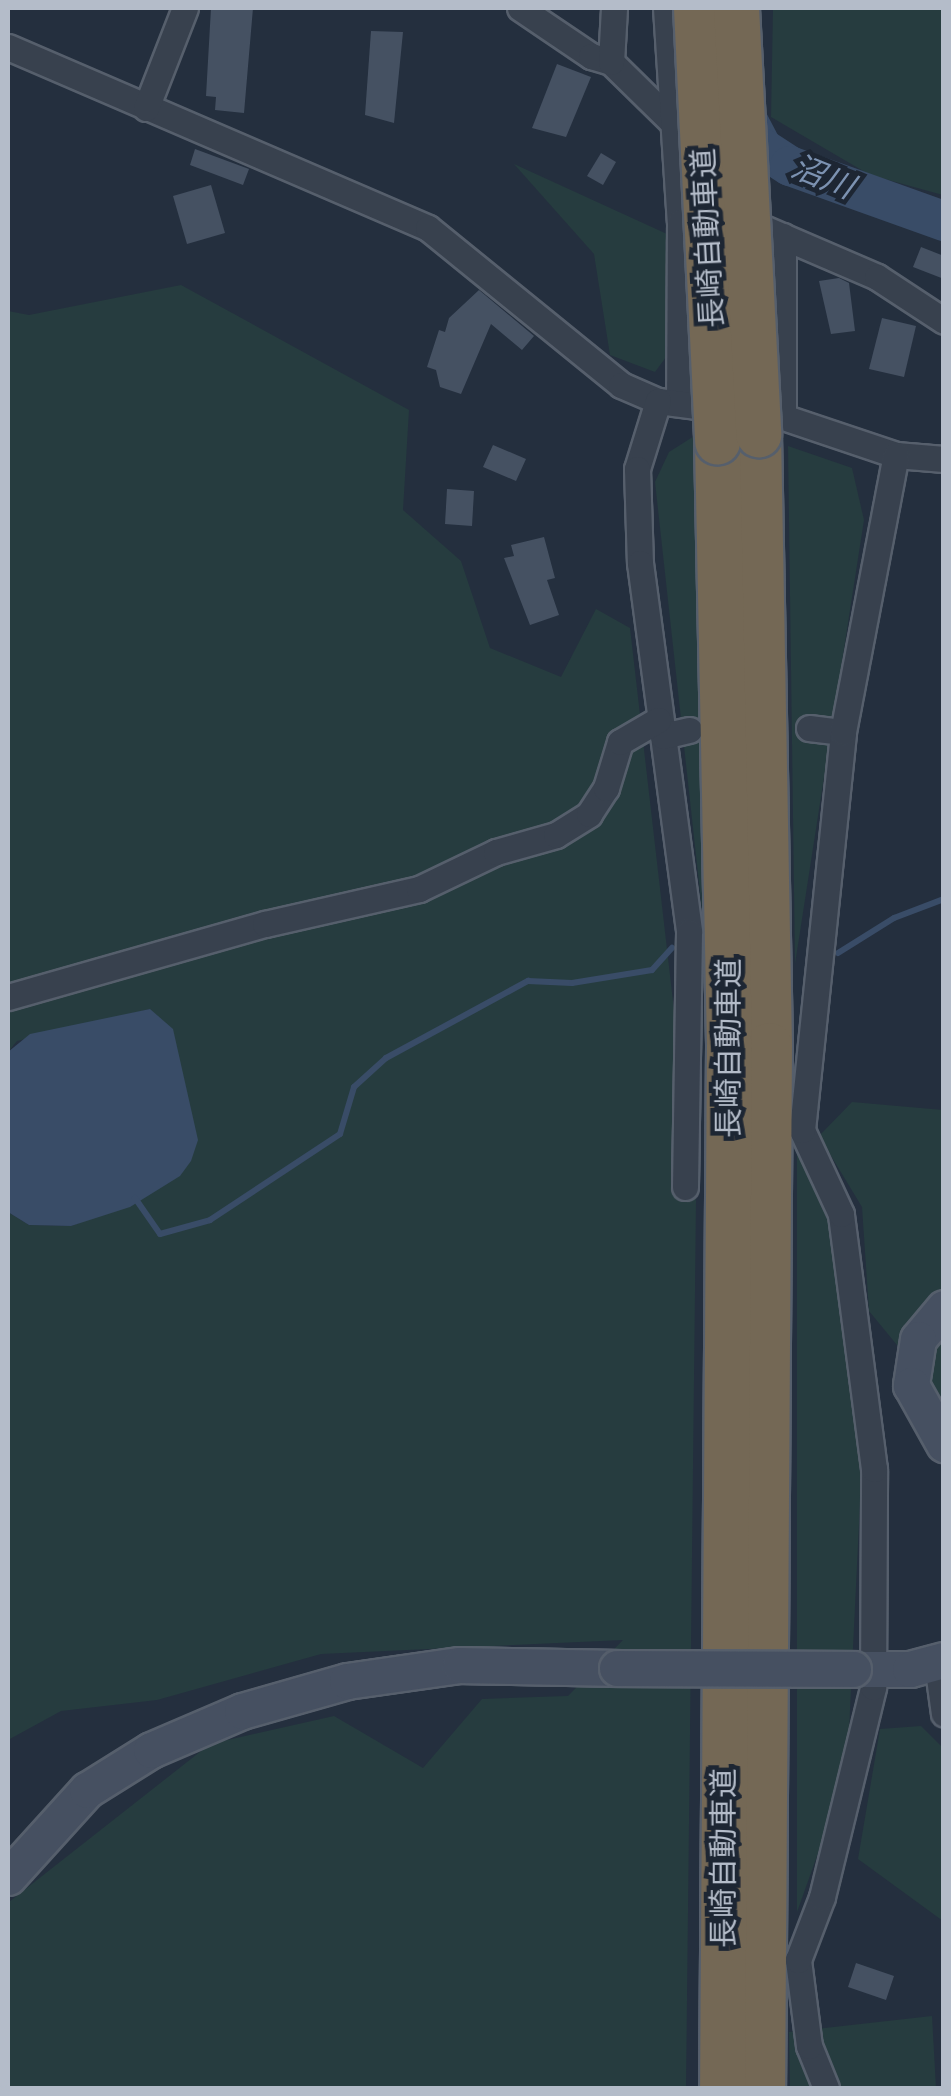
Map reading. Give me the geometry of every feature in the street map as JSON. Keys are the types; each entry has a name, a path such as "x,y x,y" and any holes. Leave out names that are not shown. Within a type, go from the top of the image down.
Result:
{"highway":[{"name":"長崎自動車道","path":"736,8 753,431 769,1045 762,2088"},
{"name":"長崎自動車道","path":"682,21 753,431 730,1045 722,2088"}],"street":[{"path":"146,108 185,8"},
{"path":"520,8 592,56 611,62 674,124"},
{"path":"666,8 682,21 674,124 680,222 668,401 637,469 640,564 689,932 685,1187"},
{"path":"611,62 614,14"},
{"path":"8,47 428,228 595,367 668,401 753,431 896,454 942,452"},
{"path":"680,222 761,227 877,276 944,321"},
{"path":"753,431 783,236"},
{"path":"826,2088 810,2046 798,1960 822,1897 863,1669 874,1469 841,1214 802,1130 842,732 896,454"},
{"path":"8,997 281,920 420,889 496,852 556,835 589,814 606,788 620,742 660,728 690,730"},
{"path":"809,728 842,732"},
{"path":"944,1308 918,1339 910,1385 944,1444"},
{"path":"8,1876 87,1790 151,1750 242,1712 347,1681 460,1665 863,1669 940,1662 944,1714"}],"green space":[{"path":"773,8 943,8 943,195 870,175 771,117"},
{"path":"514,164 667,234 672,349 655,372 610,355 594,254"},
{"path":"181,285 409,410 403,510 461,561 490,648 561,677 596,609 630,628 696,1201 686,2088 8,2088 9,1902 210,1744 334,1716 423,1768 482,1699 568,1696 623,1640 321,1654 157,1700 61,1711 8,1740 8,1212 29,1225 71,1226 137,1201 150,1009 17,1041 8,1052 8,311 29,315"},
{"path":"699,433 702,910 655,482 669,452"},
{"path":"788,446 852,468 864,520 795,964"},
{"path":"852,1102 943,1110 943,1401 869,1311 862,1207 819,1136"},
{"path":"797,1152 836,1233 861,1482 847,1772 797,1912"},
{"path":"921,1726 943,1748 943,1921 858,1859 880,1729"},
{"path":"932,2016 936,2088 790,2088 789,2032"}],"water":[{"path":"150,1009 173,1029 198,1140 191,1161 180,1176 130,1207 71,1226 29,1225 8,1212 8,1052 30,1034"}],"building":[{"path":"211,8 253,8 244,113 215,110 216,97 206,96"},
{"path":"371,31 403,32 394,123 365,115"},
{"path":"557,64 591,77 566,137 532,128"},
{"path":"195,149 249,169 243,185 190,165"},
{"path":"601,153 616,162 603,185 587,176"},
{"path":"211,185 225,233 187,244 173,196"},
{"path":"921,247 944,256 944,279 913,267"},
{"path":"839,278 849,283 855,331 831,334 819,281"},
{"path":"479,290 534,336 522,350 491,324 461,394 440,387 436,370 427,367 439,330 445,332 449,318"},
{"path":"882,318 916,326 904,377 869,369"},
{"path":"493,445 526,459 516,481 483,467"},
{"path":"447,489 474,491 472,526 445,524"},
{"path":"544,537 555,578 547,580 559,615 530,625 504,558 514,556 511,545"},
{"path":"856,1963 894,1976 886,2000 848,1987"}],"waterway":[{"name":"沼川","path":"738,102 762,148 790,166 944,221"},
{"path":"838,953 894,918 944,899"},
{"path":"135,1198 160,1234 210,1220 340,1134 354,1087 386,1058 528,981 572,983 652,970 672,948"}]}
